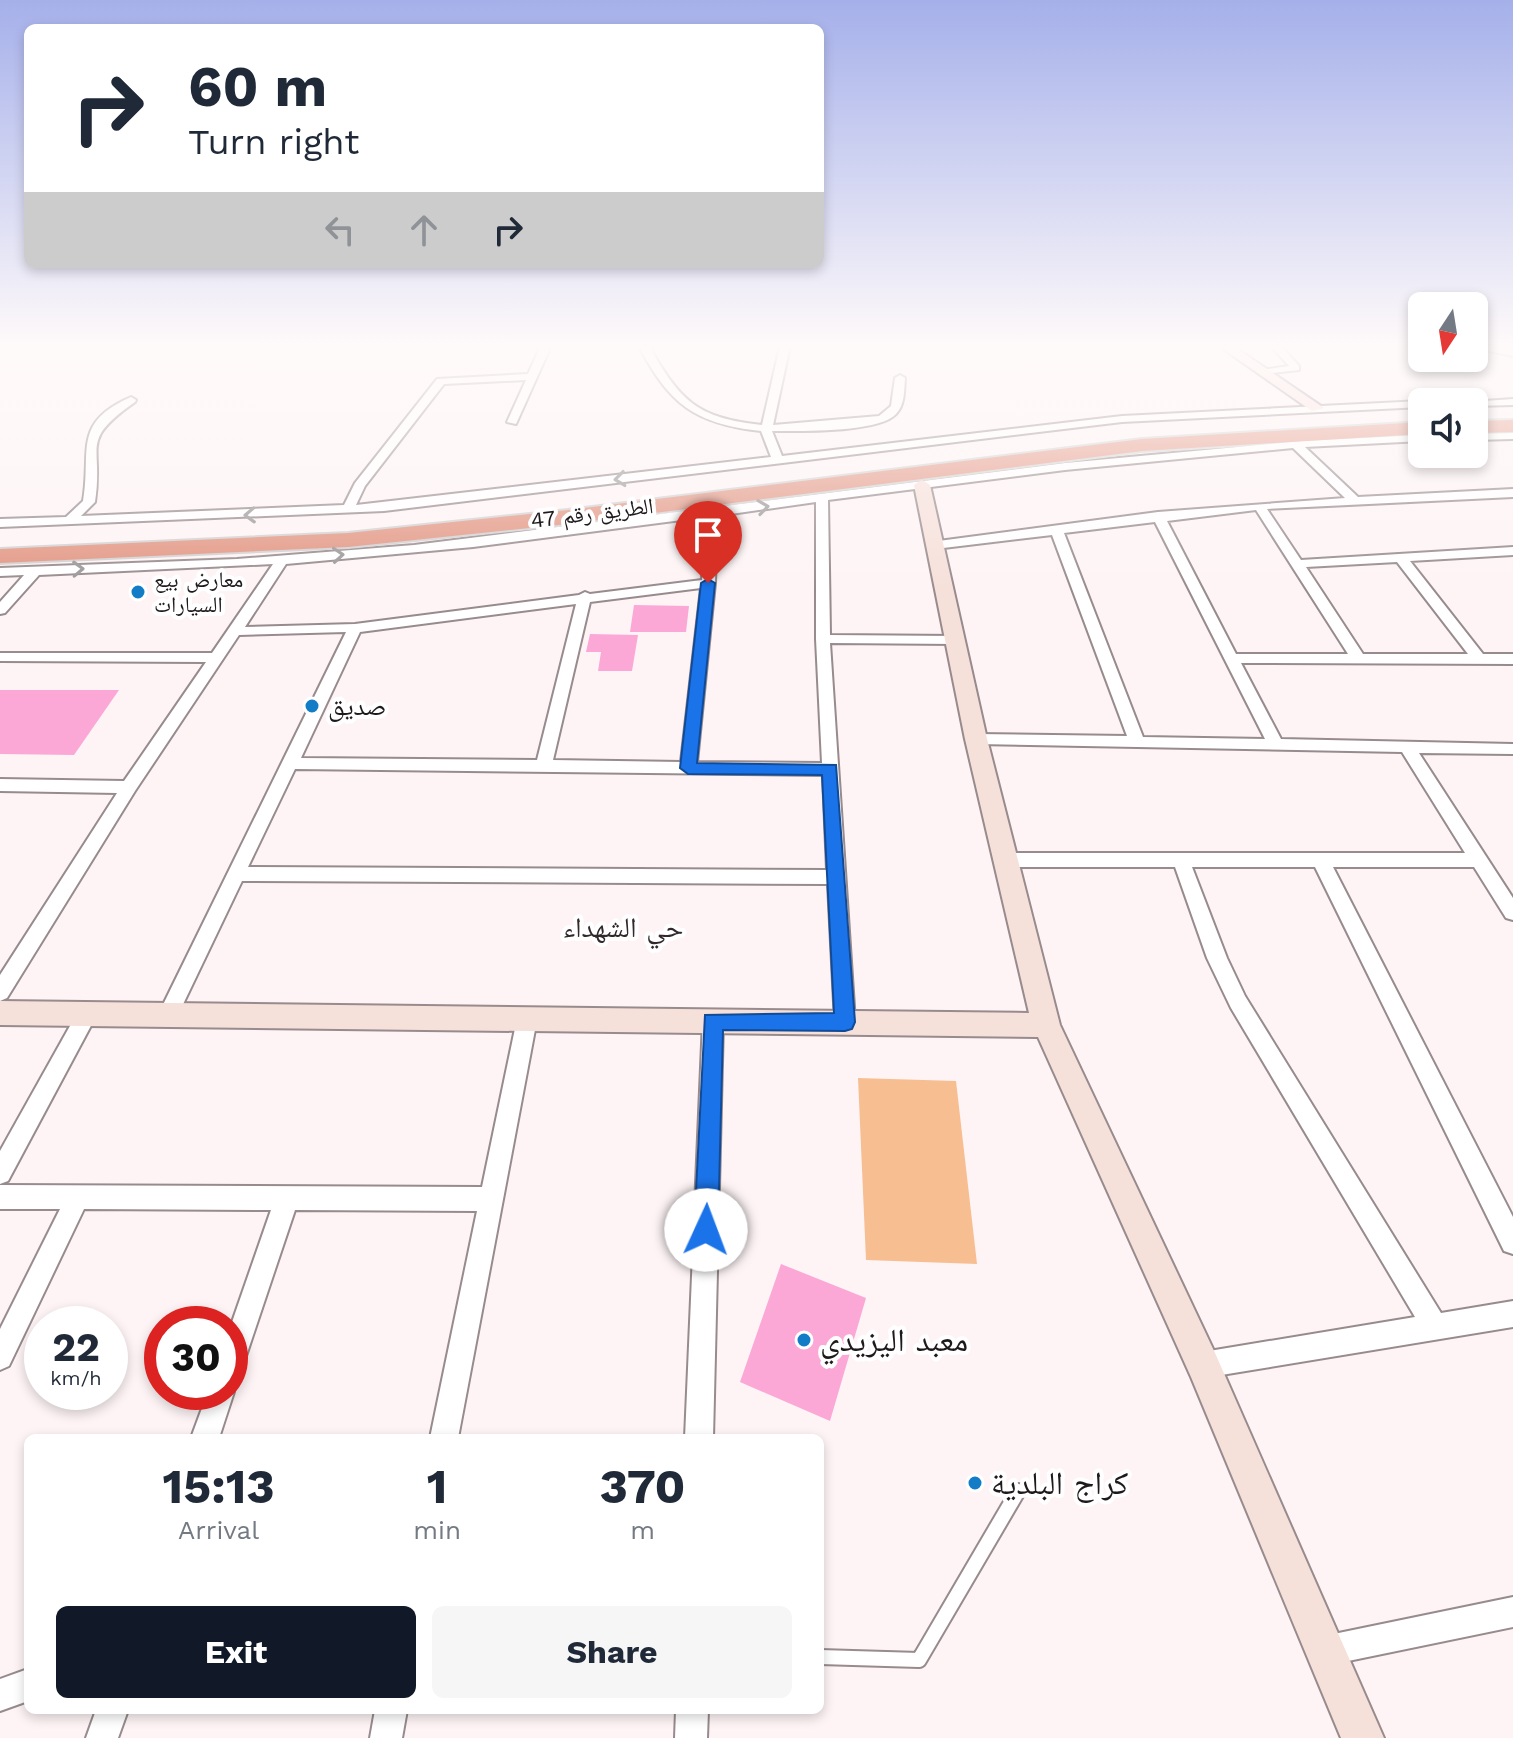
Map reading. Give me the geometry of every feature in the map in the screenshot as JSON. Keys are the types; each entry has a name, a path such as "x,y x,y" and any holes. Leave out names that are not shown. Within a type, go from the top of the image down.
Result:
{"highway":[{"name":"الطريق رقم 47","path":"0,556 164,558 349,524 723,474 1129,430 1182,427"},
{"name":"الطريق رقم 47","path":"0,536 145,534 349,524 1209,446 1294,427"}],"street":[{"path":"67,522 89,502 88,447 99,427"},
{"path":"0,523 349,524 359,485 405,427"},
{"path":"751,427 766,431 808,427"},
{"path":"767,427 778,461"},
{"path":"723,474 778,461 1056,427"},
{"path":"1488,437 1513,436"},
{"path":"0,572 164,558 283,559 468,543 711,514 1209,446 1408,439"},
{"path":"1296,445 1353,499"},
{"path":"922,485 976,739 1046,1025 1203,1365 1363,1738"},
{"path":"935,545 1259,506 1513,493"},
{"path":"822,499 823,639 845,1022"},
{"path":"1259,506 1359,659"},
{"path":"688,768 708,583 711,514"},
{"path":"1158,516 1276,745"},
{"path":"1056,530 1138,744"},
{"path":"1299,564 1513,551"},
{"path":"1400,557 1479,659"},
{"path":"0,992 129,787 283,559"},
{"path":"0,610 35,571"},
{"path":"234,631 355,628 585,596 708,583"},
{"path":"544,766 585,596"},
{"path":"168,1015 355,628"},
{"path":"823,639 957,640"},
{"path":"0,657 216,658"},
{"path":"1232,658 1513,659"},
{"path":"976,739 1513,749"},
{"path":"1408,749 1513,913"},
{"path":"288,763 830,769"},
{"path":"0,785 129,787"},
{"path":"1005,860 1478,860"},
{"path":"1181,860 1217,958 1238,1002 1434,1326"},
{"path":"1321,861 1513,1242"},
{"path":"235,874 836,877"},
{"path":"0,1013 1046,1025"},
{"path":"0,1173 87,1014"},
{"path":"445,1434 527,1019"},
{"path":"699,1434 713,1021"},
{"path":"0,1197 490,1199"},
{"path":"0,1357 78,1197"},
{"path":"248,1312 287,1198"},
{"path":"1203,1365 1513,1314"},
{"path":"206,1434 215,1410"},
{"path":"1324,1651 1513,1612"},
{"path":"0,1695 24,1686"},
{"path":"102,1738 111,1714"},
{"path":"386,1738 390,1714"},
{"path":"691,1738 692,1714"}],"lane":[{"path":"824,1657 919,1660 1018,1491"}],"shaded area":[{"path":"858,1078 956,1081 977,1264 866,1260"}],"building":[{"path":"634,605 689,606 686,632 630,632"},
{"path":"590,634 638,635 632,671 598,671 601,652 586,652"},
{"path":"0,690 119,690 74,755 0,754"},
{"name":"معبد اليزيدي","path":"781,1264 866,1298 830,1421 740,1382"}],"place":[{"name":"معارض بيع السيارات","path":"138,592"},
{"name":"صديق","path":"312,706"},
{"name":"معبد اليزيدي","path":"804,1340"},
{"name":"كراج البلدية","path":"975,1483"}],"district":[{"name":"حي الشهداء","path":"623,927"}],"route":[{"path":"706,1230 713,1021 845,1022 830,769 688,768 708,583"}]}
